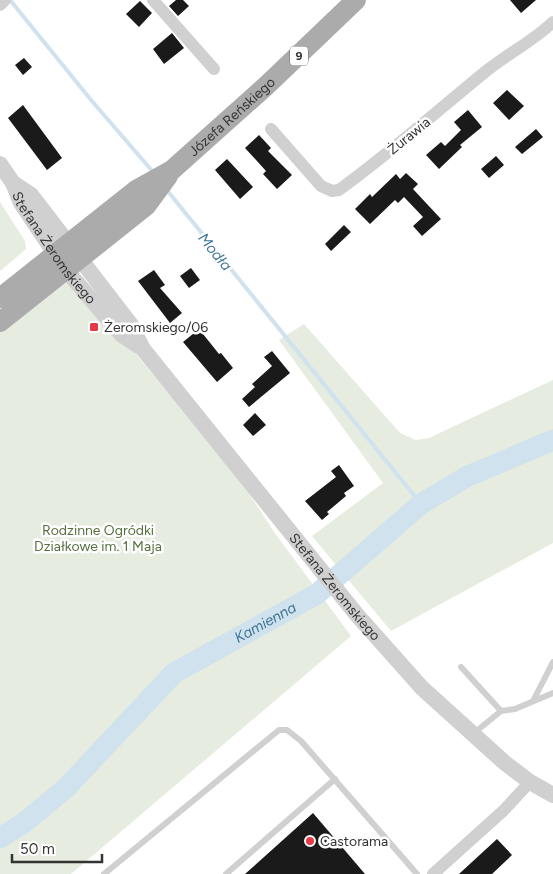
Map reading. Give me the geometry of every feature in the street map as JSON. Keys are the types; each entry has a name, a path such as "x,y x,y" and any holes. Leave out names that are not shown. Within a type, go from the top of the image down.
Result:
{"main road":[{"name":"Józefa Reńskiego","path":"67,257 141,198 276,77 356,0"},
{"name":"9","path":"0,298 67,257"},
{"name":"9","path":"0,322 67,257"}],"street":[{"path":"0,5 5,0"},
{"path":"154,0 214,69"},
{"name":"Żurawia","path":"271,129 321,186 332,191 339,190 400,143 486,71 542,33 553,22"},
{"name":"Stefana Żeromskiego","path":"0,164 14,183 31,195 67,257 121,334 144,349 358,615 422,688 472,735 530,782 553,795"},
{"path":"433,874 503,811 530,782"}],"lane":[{"path":"533,700 553,662"},
{"path":"461,667 501,711"},
{"path":"472,735 501,711 515,709 553,693"},
{"path":"104,874 278,730 287,730 294,735 417,874"},
{"path":"226,874 334,779"}],"green space":[{"path":"0,202 25,241 26,249 0,271"},
{"name":"Rodzinne Ogródki Działkowe im. 1 Maja","path":"66,270 239,478 274,532 351,636 71,874 0,874 0,322"},
{"path":"304,324 400,433 416,440 429,438 553,380 553,543 391,631 312,536 383,483 279,340"}],"building":[{"path":"176,0 183,0 189,6 178,16 169,6"},
{"path":"510,0 536,0 521,13"},
{"path":"140,1 152,13 139,27 126,14"},
{"path":"172,33 184,48 164,64 153,49"},
{"path":"24,58 32,67 23,75 15,65"},
{"path":"507,90 524,106 509,120 493,103"},
{"path":"23,105 62,158 47,170 8,118"},
{"path":"468,110 482,127 460,145 462,147 439,169 426,155 441,142 445,146 461,130 454,122"},
{"path":"536,129 543,137 522,154 515,147"},
{"path":"259,135 271,148 268,151 292,175 277,189 263,174 266,171 245,148"},
{"path":"496,156 504,165 489,178 481,169"},
{"path":"227,159 253,187 240,199 215,170"},
{"path":"406,173 418,184 413,189 441,219 422,236 413,226 423,217 404,197 398,203 395,200 370,224 355,209 370,194 372,197 396,174 400,179"},
{"path":"344,225 351,232 331,251 325,244"},
{"path":"191,268 200,280 189,288 180,276"},
{"path":"154,270 165,285 160,288 182,313 170,323 138,281"},
{"path":"199,329 233,368 217,382 183,342"},
{"path":"272,351 290,373 249,407 242,399 255,387 252,384 272,366 264,357"},
{"path":"255,413 266,425 253,436 243,425"},
{"path":"339,465 354,486 344,493 346,496 327,512 329,514 322,520 305,501 336,477 331,471"},
{"name":"Castorama","path":"313,813 365,874 245,874"},
{"path":"497,839 512,855 492,874 459,874"}],"waterway":[{"name":"Modła","path":"10,0 91,100 154,173"},
{"name":"Modła","path":"166,189 421,504"},
{"name":"Kamienna","path":"0,838 25,822 66,788 174,673 317,594 421,504 466,477 553,440"}],"place":[{"name":"Żeromskiego/06","path":"94,327"},
{"name":"Castorama","path":"310,841"}]}
